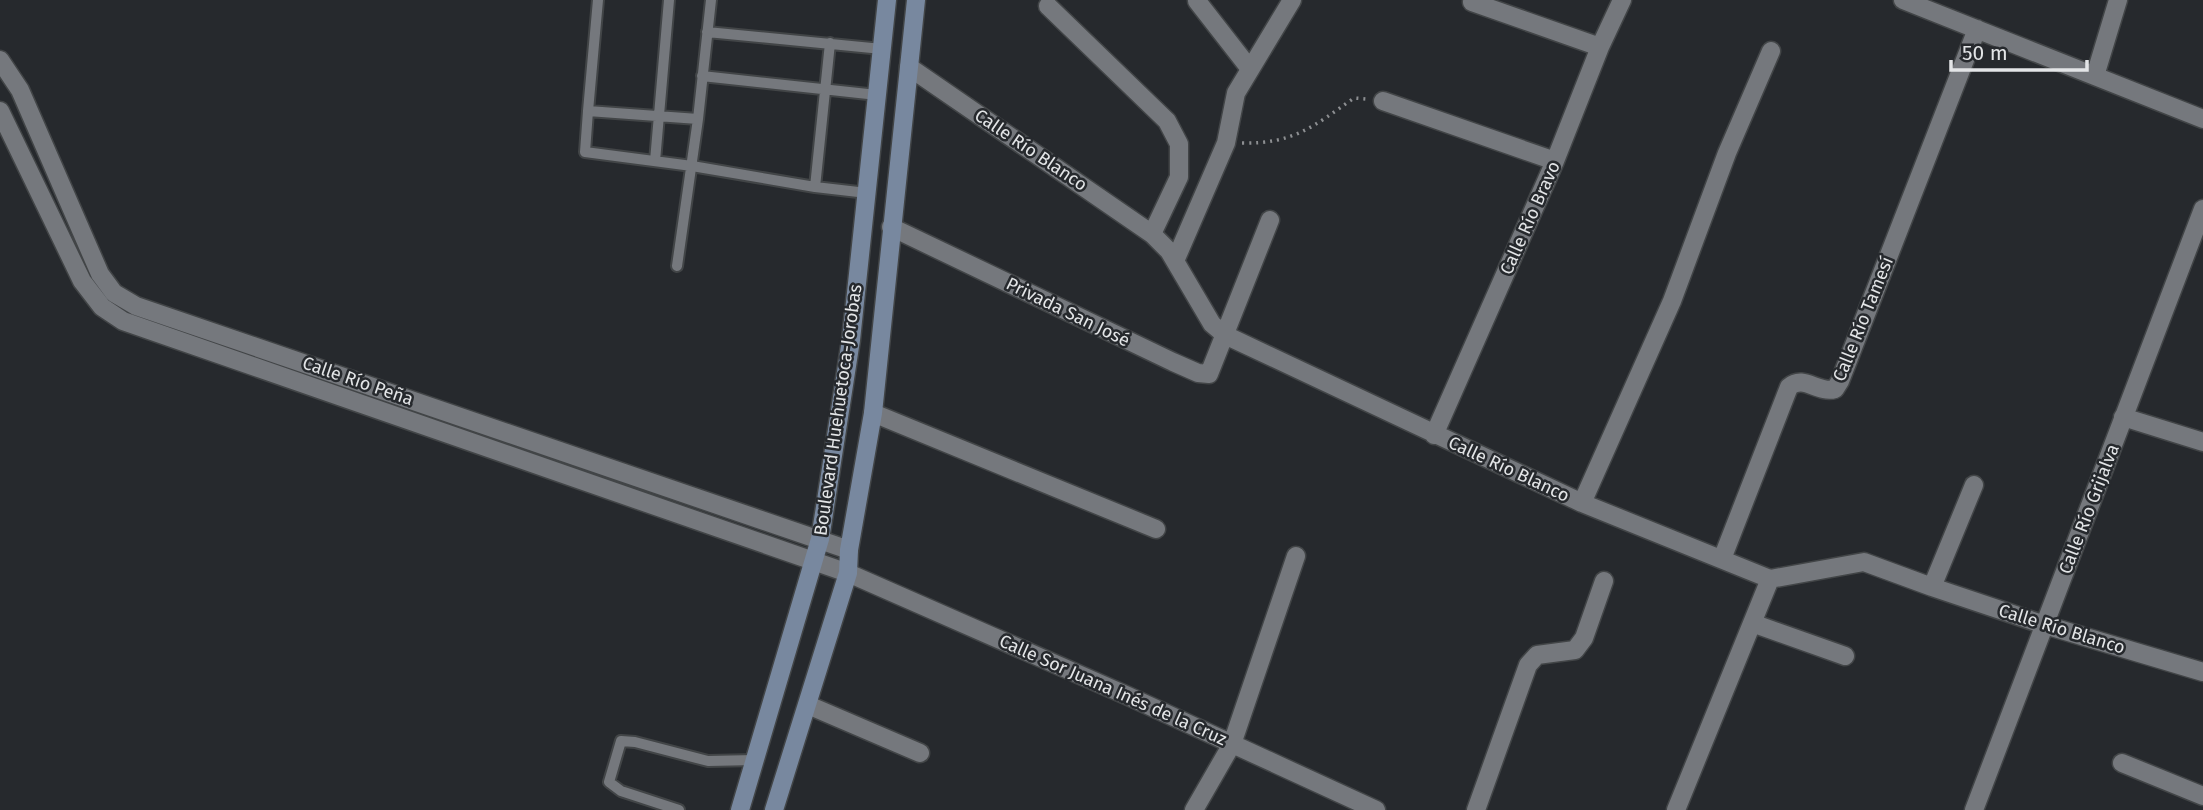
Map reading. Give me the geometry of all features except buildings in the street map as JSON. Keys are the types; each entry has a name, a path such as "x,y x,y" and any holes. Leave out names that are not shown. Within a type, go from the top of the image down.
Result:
{"main road":[{"name":"Boulevard Huehuetoca-Jorobas","path":"740,810 820,539 851,340 887,0"},
{"name":"Boulevard Huehuetoca-Jorobas","path":"774,810 848,573 849,550 873,413 916,0"}],"street":[{"path":"1197,0 1250,69"},
{"path":"1175,261 1226,143 1236,93 1292,0"},
{"name":"Calle Río Bravo","path":"1434,435 1555,161 1600,47 1622,0"},
{"path":"1903,0 2203,119"},
{"path":"2095,76 2118,0"},
{"path":"1472,2 1600,47"},
{"path":"1048,6 1167,121 1179,144 1179,177 1153,234"},
{"name":"Calle Río Tamesí","path":"1722,559 1789,387 1795,382 1803,382 1828,391 1835,389 1840,381 1977,29"},
{"path":"1582,503 1672,301 1727,153 1770,51"},
{"name":"Calle Río Peña","path":"0,60 20,90 100,274 114,293 136,306 849,550"},
{"name":"Calle Río Blanco","path":"909,67 1153,234 1169,251 1212,324 1225,335 1434,435 1582,503 1770,579 1864,562 2045,625 2203,672"},
{"path":"1383,101 1555,161"},
{"name":"Calle Río Peña","path":"0,111 82,281 102,307 123,321 848,573"},
{"name":"Calle Río Grijalva","path":"1974,810 2203,209"},
{"path":"1225,335 1270,220"},
{"name":"Privada San José","path":"891,227 1198,373 1209,374 1225,335"},
{"path":"873,413 1156,528"},
{"path":"2123,417 2203,442"},
{"path":"1932,587 1974,485"},
{"path":"1194,810 1232,744 1296,556"},
{"name":"Calle Sor Juana Inés de la Cruz","path":"848,573 1377,810"},
{"path":"1676,810 1770,579"},
{"path":"1476,810 1528,665 1536,655 1574,650 1584,638 1604,581"},
{"path":"1752,624 1844,656"},
{"path":"808,705 919,753"},
{"path":"2122,763 2200,789"}],"lane":[{"path":"598,0 585,152 867,193"},
{"path":"655,161 669,0"},
{"path":"677,266 692,166 711,0"},
{"path":"707,32 882,48"},
{"path":"815,187 830,44"},
{"path":"702,76 877,94"},
{"path":"588,111 698,119"},
{"path":"679,810 621,790 609,782 621,741 635,742 708,761 755,760"}],"path":[{"path":"1226,143 1266,144 1307,132 1354,98 1383,101"}]}
